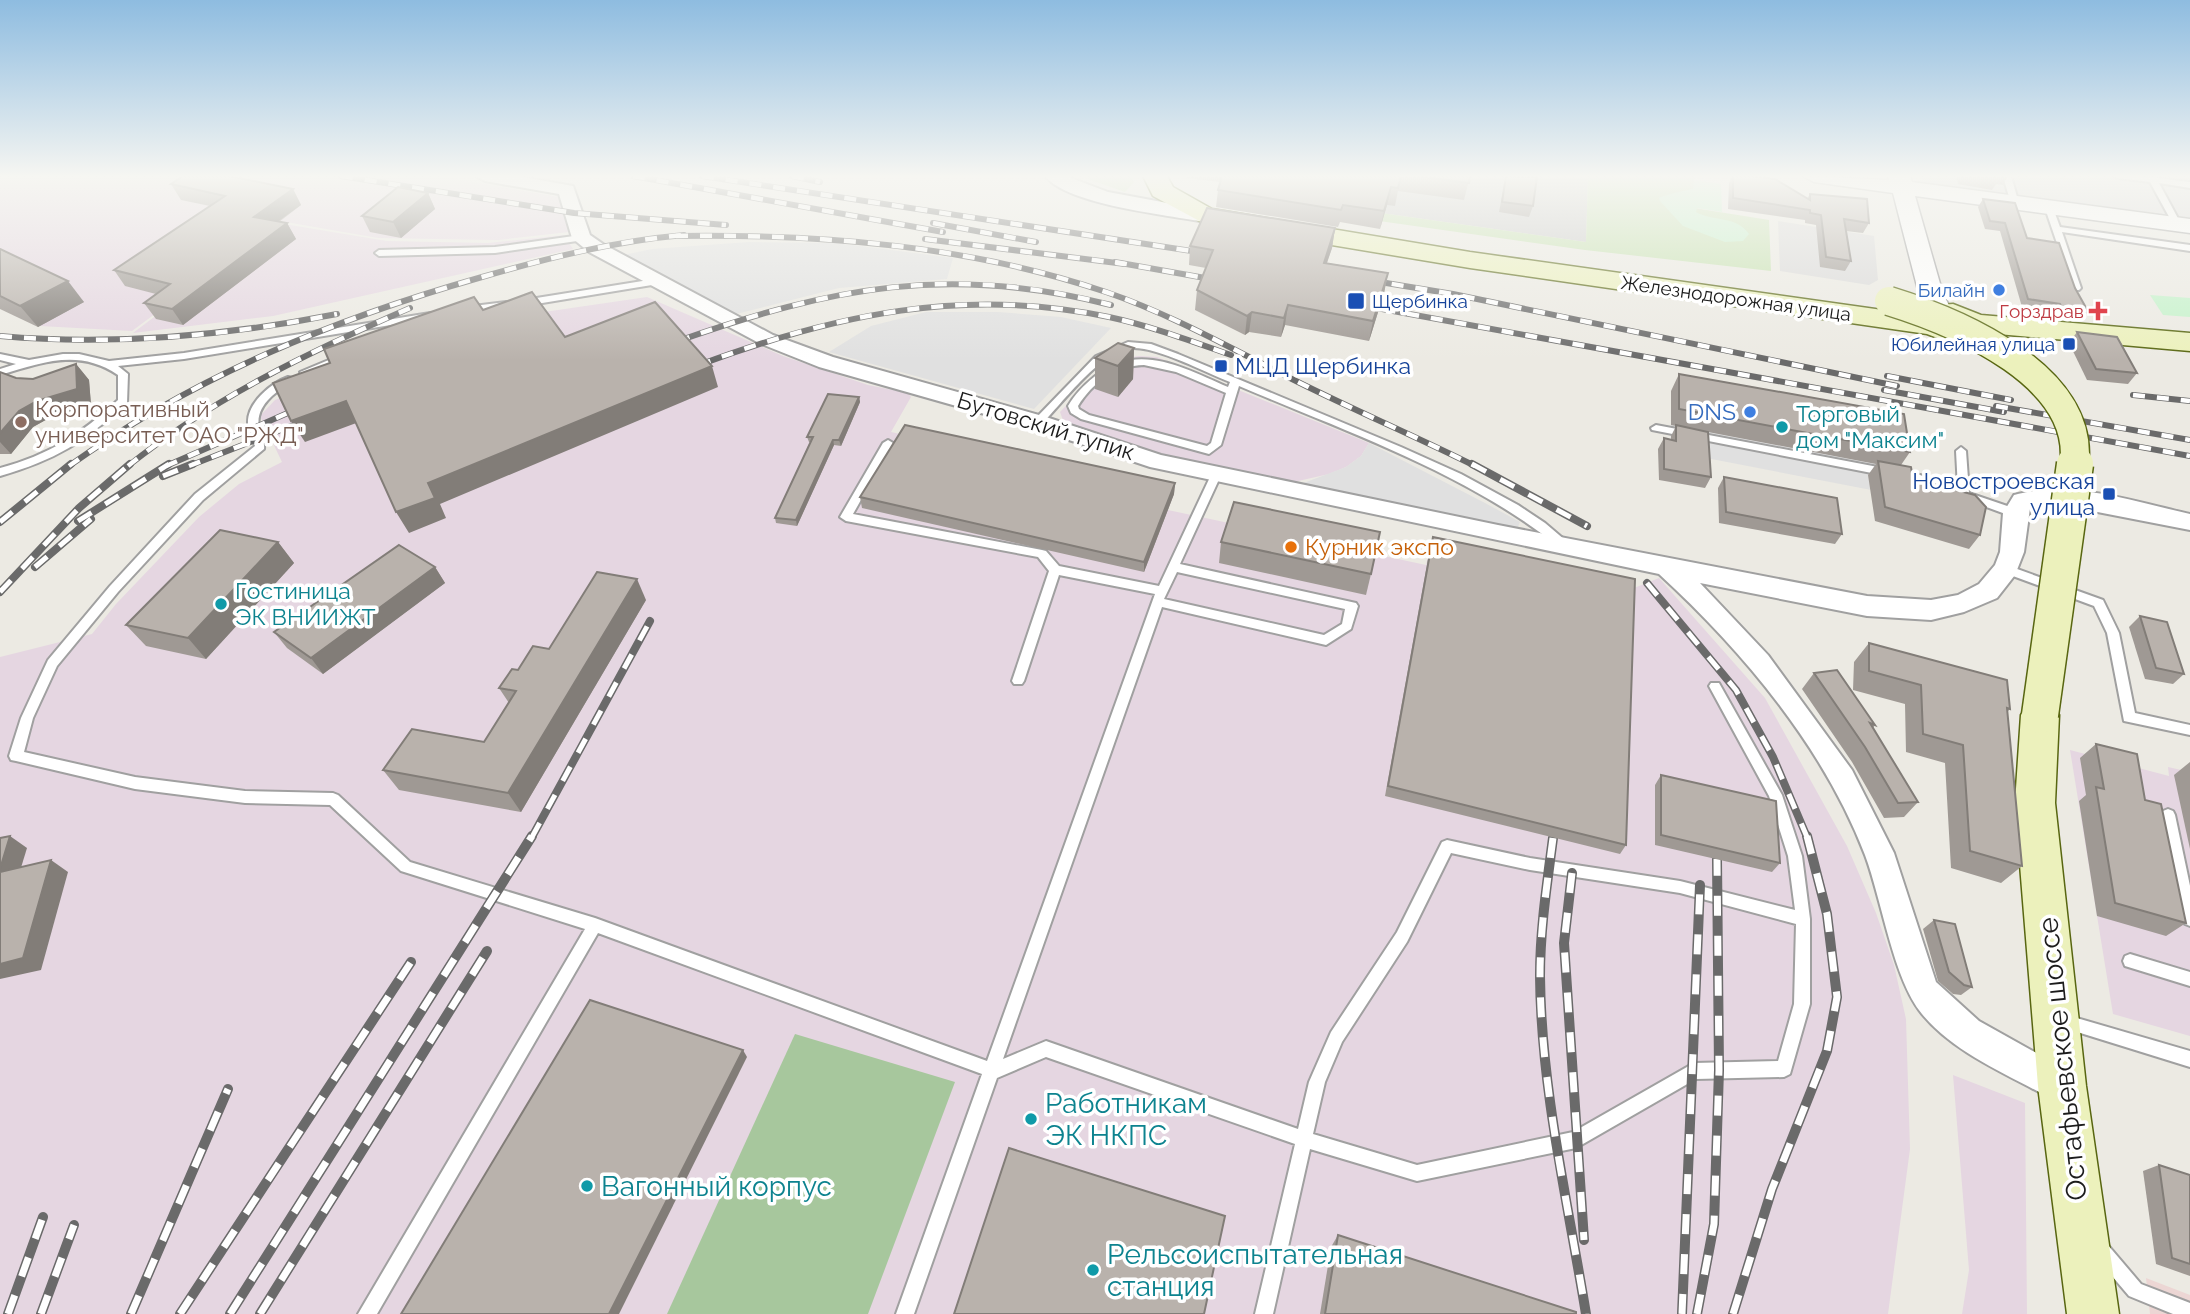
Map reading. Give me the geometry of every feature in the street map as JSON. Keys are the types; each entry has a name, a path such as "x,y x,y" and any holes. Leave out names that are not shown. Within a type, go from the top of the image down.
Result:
{"main road":[{"name":"Железнодорожная улица","path":"1342,237 1483,262 1937,318 1948,334 1967,337 1976,333 1975,323 2190,342"},
{"name":"Остафьевское шоссе","path":"1346,238 1450,244 1838,291 1889,301 1954,324 2005,353 2044,387 2070,427 2076,455 2040,715 2035,803 2062,1086 2093,1314"}],"street":[{"path":"1915,237 1937,318"},
{"name":"Бутовский тупик","path":"580,238 655,282 766,339 826,362 1038,422 1158,462 1668,568"},
{"path":"1668,568 1867,606 1906,611 1945,609 1988,591 2006,569 2012,552 2015,513 2022,501 2051,497 2190,522"},
{"path":"1668,568 1765,668 1846,787 1878,852 1923,990 1934,1007 1952,1022 2062,1086"}],"lane":[{"path":"2059,237 2076,288"},
{"path":"2141,237 2190,248"},
{"path":"379,253 495,250 580,238"},
{"path":"454,312 619,290 655,282"},
{"path":"111,364 184,356 308,333 442,315 404,332"},
{"path":"1038,422 1099,358 1128,345 1151,347 1233,386"},
{"path":"354,352 280,384 266,395 255,414 253,425 260,447 199,497 114,589 52,663 27,718 16,756 135,783 245,797 333,799 406,867 595,925 994,1071 1046,1049 1303,1139 1417,1173 1576,1140 1694,1071 1783,1069 1802,1004 1803,919 1795,856 1775,795 1715,685"},
{"path":"0,372 28,363 66,356 90,357 111,364 123,374 123,401 83,438 38,463 0,472"},
{"path":"0,357 28,363"},
{"path":"1233,386 1216,445 1209,450 1085,417 1075,411 1073,406 1108,367 1125,361 1154,362 1233,386 1396,449 1470,485 1546,529 1569,549"},
{"path":"1656,428 1920,479 1964,492 2015,513"},
{"path":"888,443 846,517 1042,554 1055,570 1326,640 1347,626 1352,606 1173,567"},
{"path":"1961,451 1964,492"},
{"path":"905,1314 994,1071 1160,597 1216,475"},
{"path":"2006,569 2099,603 2113,633 2129,717 2190,730"},
{"path":"1018,681 1055,570"},
{"path":"2168,815 2190,919"},
{"path":"1264,1314 1317,1082 1336,1037 1402,937 1447,846 1530,864 1680,887 1803,919"},
{"path":"367,1314 595,925"},
{"path":"2130,961 2190,979"},
{"path":"2056,1019 2190,1059"},
{"path":"2082,1228 2136,1290 2190,1312"}],"shaded area":[{"path":"0,237 258,237 132,331 40,326 0,306"},
{"path":"259,237 365,237 387,241 488,243 565,237 573,249 273,316 133,333"},
{"path":"374,237 522,237 498,240"},
{"path":"1553,237 1586,237 1586,242"},
{"path":"1779,237 1874,237 1878,280 1869,285 1780,271"},
{"path":"749,242 837,243 953,258 947,279 839,288 736,314 619,256 652,249"},
{"path":"647,297 783,356 868,385 908,393 911,397 891,432 1174,494 1168,510 1426,565 1430,548 1629,590 1659,578 1765,698 1847,846 1876,913 1894,965 1906,1019 1910,1149 1888,1314 0,1314 0,657 92,634 116,604 199,517 239,484 282,462 260,416 275,400 449,326"},
{"path":"926,312 998,312 1061,317 1111,328 1034,409 829,352 871,326"},
{"path":"1157,357 1369,443 1361,456 1346,467 1329,474 1285,484 1193,464 1074,429 1064,423 1060,412 1104,366 1120,359"},
{"path":"1671,424 1899,466 1892,494 1670,451"},
{"path":"1369,443 1520,522 1517,529 1301,484 1346,467 1361,456"},
{"path":"2070,750 2169,776 2168,767 2190,772 2190,1036 2113,1014"},
{"path":"1953,1075 2025,1103 2027,1314 1962,1314 1969,1270"},
{"path":"2146,1278 2190,1295 2190,1314 2150,1314"}],"green space":[{"path":"1495,237 1553,237 1586,242 1586,237 1770,237 1771,271"},
{"path":"1713,237 1746,237 1743,241 1725,242"},
{"path":"2150,295 2190,298 2190,317 2163,315"},
{"path":"795,1034 955,1082 868,1314 667,1314"}],"building":[{"path":"163,237 268,237 172,309 144,303 170,284 114,270"},
{"path":"1194,237 1332,237 1324,263 1388,273 1373,321 1288,305 1284,318 1252,312 1247,316 1197,290 1213,250 1190,246"},
{"path":"1824,237 1847,237 1851,261 1826,257"},
{"path":"2009,237 2059,243 2075,288 2089,313 2063,310 2060,304 2028,299"},
{"path":"0,249 68,281 20,306 0,296"},
{"path":"532,292 565,337 655,302 712,366 428,483 435,498 396,512 346,401 291,421 273,383 330,363 324,349 474,297 483,310"},
{"path":"2077,332 2117,337 2137,373 2096,369"},
{"path":"1118,343 1134,348 1118,366 1095,358"},
{"path":"76,364 77,389 37,401 19,411 0,433 0,372 16,378 33,379"},
{"path":"1679,374 1904,414 1910,452 1679,409"},
{"path":"828,394 859,397 839,440 833,440 796,520 775,518 813,437 807,437"},
{"path":"905,425 1175,483 1144,562 860,497"},
{"path":"1676,425 1708,432 1711,477 1664,469 1664,438 1676,441"},
{"path":"1878,461 1911,467 1913,479 1975,495 1986,507 1980,535 1885,507"},
{"path":"1724,477 1837,498 1842,534 1726,512"},
{"path":"1234,502 1380,532 1371,574 1221,542"},
{"path":"220,530 278,542 188,638 126,625"},
{"path":"1433,537 1635,579 1626,845 1388,786"},
{"path":"399,545 435,567 311,658 274,632"},
{"path":"597,572 637,579 508,793 383,770 412,729 484,742 516,691 499,688 512,669 518,670 533,646 549,649"},
{"path":"2140,616 2167,622 2184,674 2156,668"},
{"path":"1869,643 2007,680 2010,709 2007,708 2022,866 1970,851 1963,745 1923,734 1921,685 1869,671"},
{"path":"1837,670 1875,725 1870,723 1918,802 1898,803 1865,747 1814,673"},
{"path":"2096,744 2137,754 2145,800 2161,804 2186,923 2115,903 2096,787 2104,789"},
{"path":"1661,775 1776,801 1780,863 1661,835"},
{"path":"10,836 0,869 0,838"},
{"path":"51,860 23,958 0,964 0,872"},
{"path":"1934,920 1955,924 1972,987 1964,985 1949,972"},
{"name":"Вагонный корпус","path":"590,1000 743,1050 609,1314 401,1314"},
{"name":"Рельсоиспытательная станция","path":"1009,1148 1225,1216 1204,1314 954,1314"},
{"path":"2159,1165 2190,1175 2190,1264 2172,1258"},
{"path":"1338,1235 1576,1312 1576,1314 1325,1314"}],"railway":[{"path":"69,466 166,404 267,354 320,332 427,293 532,263 607,246 664,237"},
{"path":"791,237 840,240 947,253 1001,263 1106,292 1155,311 1475,466"},
{"path":"1011,237 1036,242"},
{"path":"1102,237 1211,254"},
{"path":"925,239 1125,264"},
{"path":"1115,262 1222,281"},
{"path":"1368,280 1453,294 1897,386"},
{"path":"678,341 788,307 892,287 944,284 997,286 1053,293 1111,305"},
{"path":"699,365 750,347 851,319 952,306 1003,305 1055,308 1109,317 1156,329 1231,355"},
{"path":"1360,305 2190,456"},
{"path":"128,466 160,441 228,397 336,341 410,308"},
{"path":"0,336 85,340 169,337 253,328 337,314"},
{"path":"1887,376 2011,400"},
{"path":"1884,390 2004,412"},
{"path":"2133,395 2190,401"},
{"path":"1996,406 2190,440"},
{"path":"166,466 290,412"},
{"path":"189,466 296,424"},
{"path":"0,522 71,464"},
{"path":"0,592 79,508 130,464"},
{"path":"78,521 169,464"},
{"path":"163,476 193,464"},
{"path":"1472,464 1587,526"},
{"path":"35,567 91,519"},
{"path":"1647,583 1736,690 1773,757 1807,837"},
{"path":"532,837 650,621"},
{"path":"230,1314 532,836"},
{"path":"1733,1314 1772,1189 1827,1051 1837,997 1827,914 1807,836"},
{"path":"1553,838 1541,942 1542,1018 1550,1103 1586,1314"},
{"path":"1697,1314 1714,1224 1719,1070 1717,859"},
{"path":"1572,873 1564,943 1584,1240"},
{"path":"1682,1314 1700,885"},
{"path":"260,1314 487,951"},
{"path":"180,1314 411,962"},
{"path":"131,1314 228,1089"},
{"path":"8,1314 43,1217"},
{"path":"41,1314 74,1225"}],"place":[{"name":"Билайн","path":"1999,290"},
{"name":"Щербинка","path":"1356,301"},
{"name":"Горздрав","path":"2098,311"},
{"name":"Юбилейная улица","path":"2069,344"},
{"name":"МЦД Щербинка","path":"1221,366"},
{"name":"DNS","path":"1750,412"},
{"name":"Корпоративный университет ОАО \"РЖД\"","path":"21,422"},
{"name":"Торговый дом \"Максим\"","path":"1782,427"},
{"name":"Новостроевская улица","path":"2109,494"},
{"name":"Курник экспо","path":"1291,547"},
{"name":"Гостиница ЭК ВНИИЖТ","path":"221,604"},
{"name":"Работникам ЭК НКПС","path":"1031,1119"},
{"name":"Вагонный корпус","path":"587,1186"},
{"name":"Рельсоиспытательная станция","path":"1093,1270"}]}
